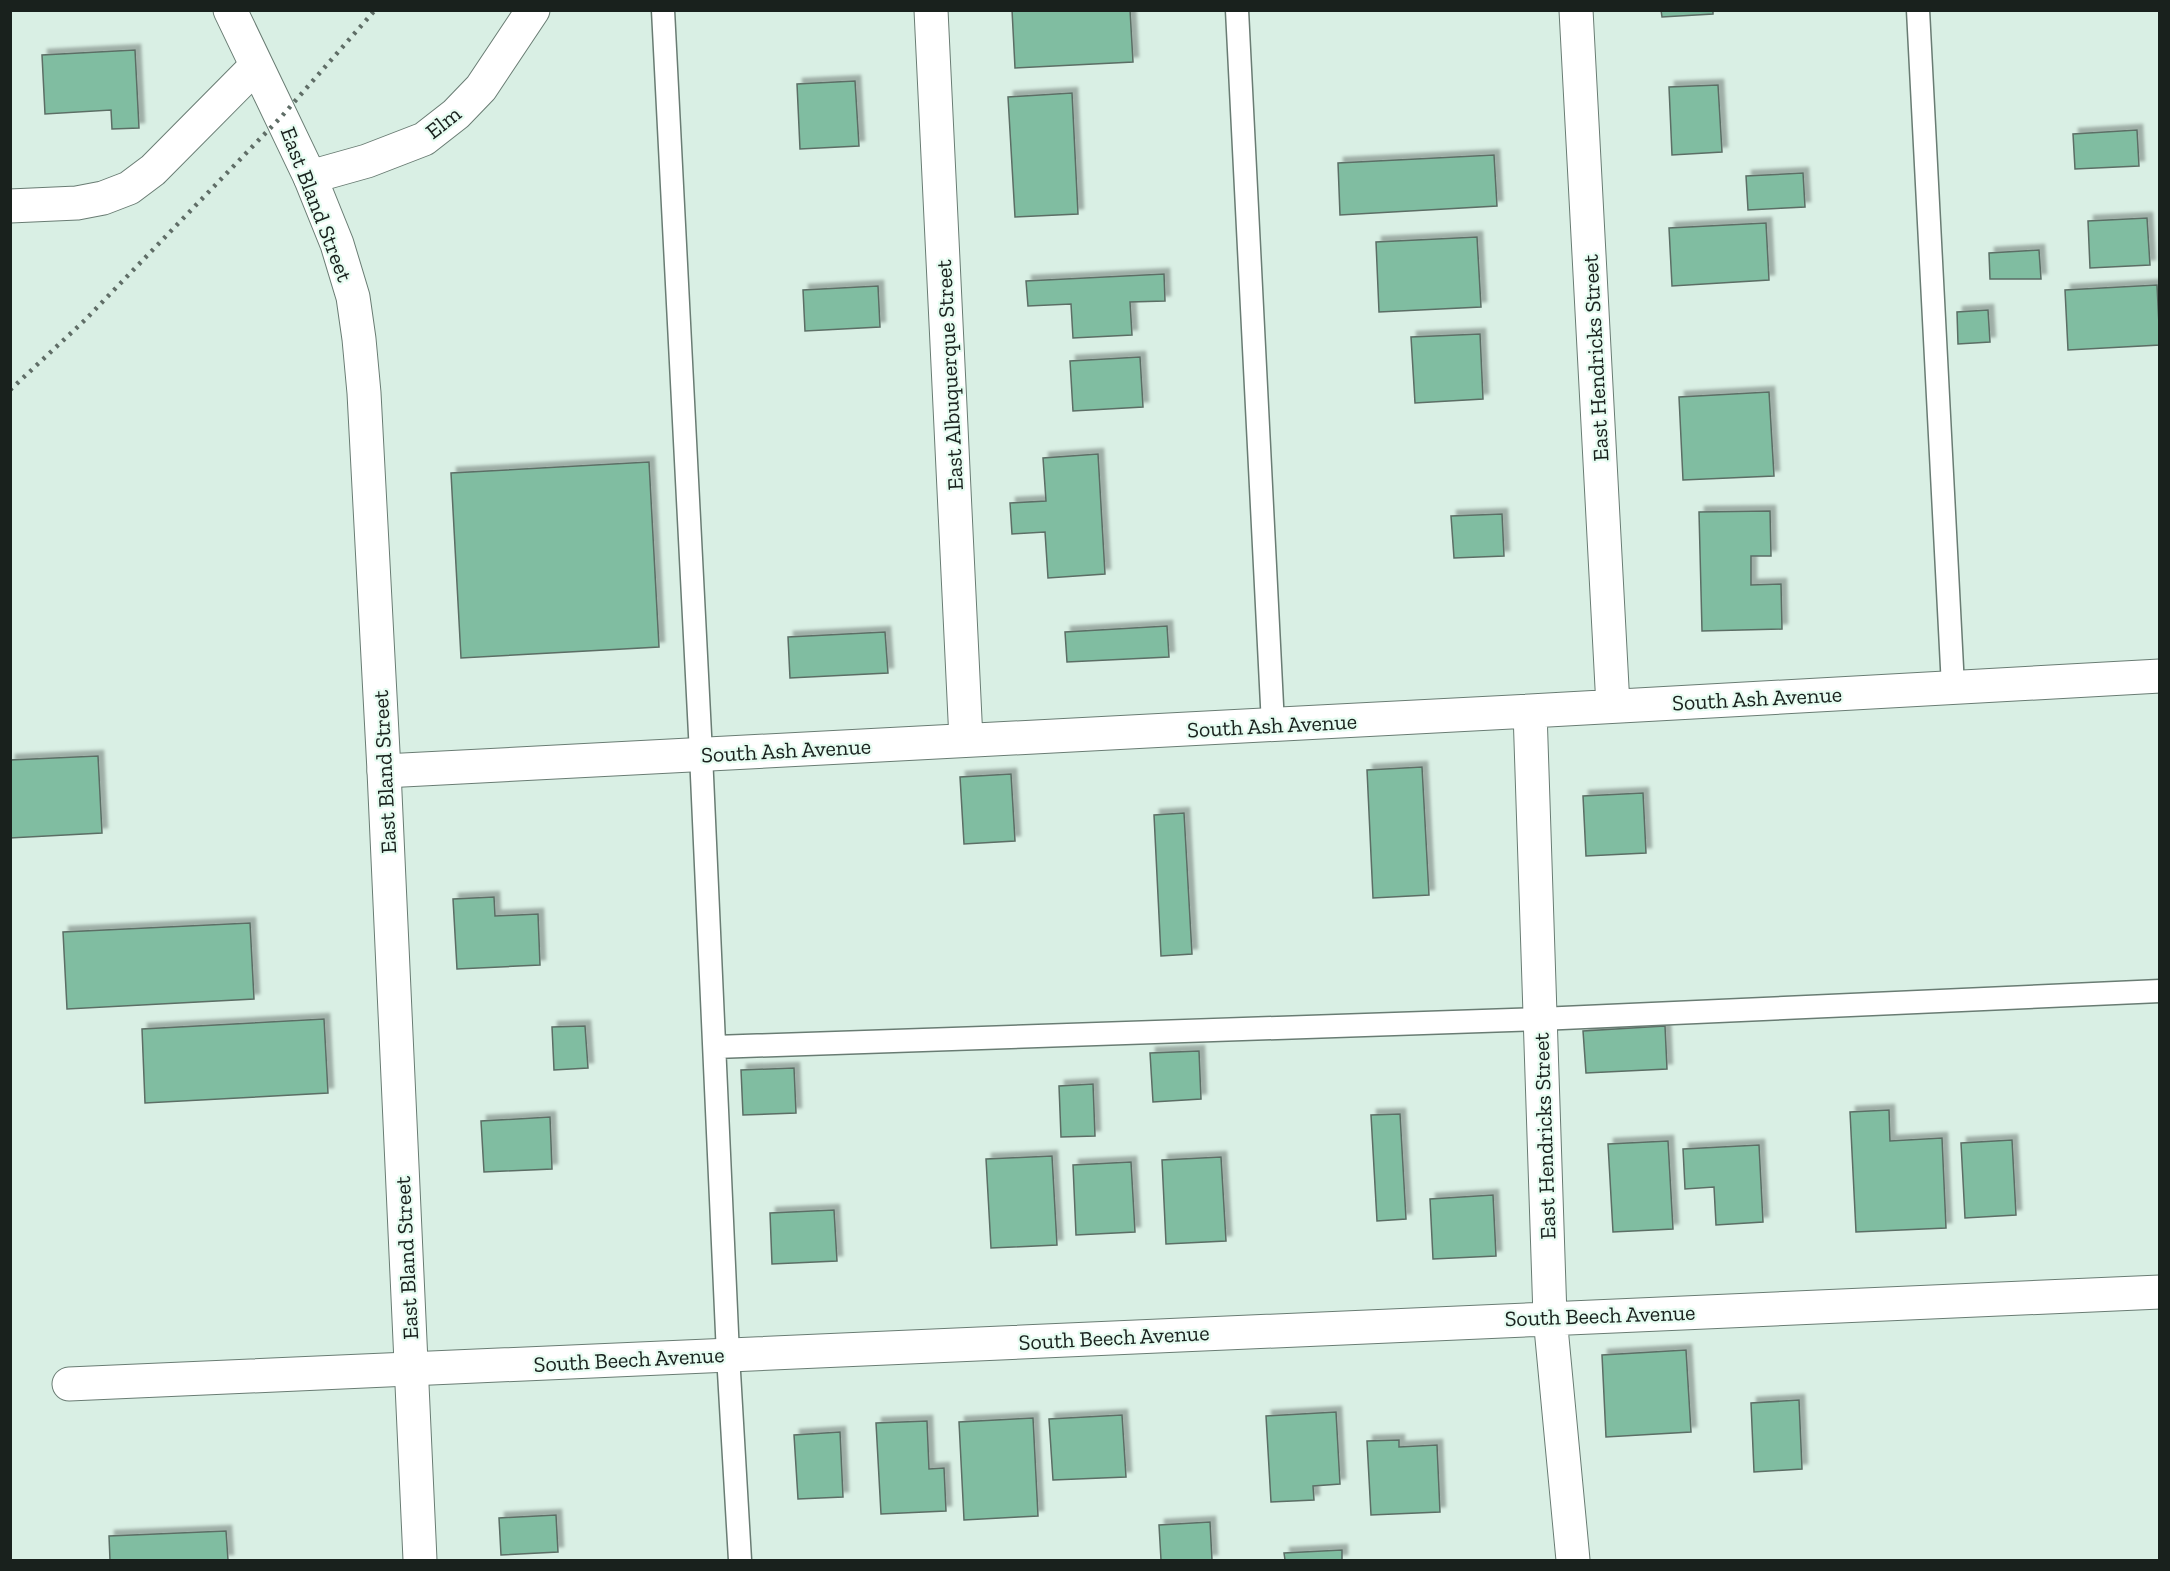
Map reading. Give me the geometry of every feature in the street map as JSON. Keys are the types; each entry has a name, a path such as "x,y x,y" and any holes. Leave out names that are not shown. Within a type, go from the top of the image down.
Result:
{"street":[{"name":"East Bland Street","path":"230,10 310,177 348,280 359,339 364,393 384,771 420,1560"},
{"name":"Elm","path":"310,177 367,161 424,139 456,114 482,88 532,10"},
{"name":"East Albuquerque Street","path":"931,10 966,740"},
{"name":"East Hendricks Street","path":"1576,10 1613,706"},
{"path":"10,206 77,203 103,198 129,188 153,170 256,66"},
{"name":"South Ash Avenue","path":"384,771 1273,725 2160,675"},
{"name":"East Hendricks Street","path":"1530,711 1550,1317 1573,1560"},
{"name":"South Beech Avenue","path":"69,1384 1550,1317 2160,1292"}],"lane":[{"path":"663,10 701,754 728,1355 740,1560"},
{"path":"1237,10 1273,725"},
{"path":"1918,10 1953,687"},
{"path":"714,1047 1540,1019 2160,991"}],"building":[{"path":"1012,10 1130,10 1133,62 1015,68"},
{"path":"1661,10 1713,10 1713,14 1662,17"},
{"path":"135,50 139,128 112,129 111,110 45,114 42,55"},
{"path":"855,81 859,146 800,149 797,84"},
{"path":"1718,85 1722,152 1672,155 1669,87"},
{"path":"1072,93 1078,214 1015,217 1008,97"},
{"path":"2137,130 2139,166 2075,169 2073,134"},
{"path":"1494,155 1497,206 1340,215 1338,163"},
{"path":"1803,173 1805,207 1748,210 1746,176"},
{"path":"2147,218 2150,265 2090,268 2088,221"},
{"path":"1766,223 1769,280 1672,286 1669,228"},
{"path":"1477,237 1481,307 1379,312 1376,242"},
{"path":"2039,250 2041,279 1990,279 1989,253"},
{"path":"1164,274 1165,301 1130,302 1132,335 1073,338 1071,304 1028,306 1026,281"},
{"path":"2157,285 2160,345 2068,350 2065,290"},
{"path":"878,286 880,327 805,331 803,290"},
{"path":"1988,310 1990,342 1958,344 1957,312"},
{"path":"1480,334 1483,399 1415,403 1411,337"},
{"path":"1140,357 1143,407 1073,411 1070,361"},
{"path":"1769,392 1774,476 1683,480 1679,397"},
{"path":"1098,454 1105,574 1048,578 1045,532 1012,534 1010,503 1046,501 1043,458"},
{"path":"649,462 659,647 461,658 451,473"},
{"path":"1770,511 1771,556 1751,556 1751,585 1781,584 1782,629 1702,631 1699,512"},
{"path":"1502,514 1504,556 1454,558 1451,516"},
{"path":"1167,626 1169,657 1067,662 1065,632"},
{"path":"885,632 888,673 790,678 788,637"},
{"path":"98,756 102,833 10,838 10,760"},
{"path":"1422,767 1429,895 1373,898 1367,770"},
{"path":"1011,774 1015,841 964,844 960,777"},
{"path":"1643,793 1646,853 1586,856 1583,796"},
{"path":"1184,813 1192,954 1161,956 1154,815"},
{"path":"494,897 495,916 538,914 540,965 457,969 453,899"},
{"path":"250,923 254,999 67,1009 63,932"},
{"path":"324,1019 328,1093 145,1103 142,1029"},
{"path":"585,1026 588,1068 554,1070 552,1027"},
{"path":"1665,1026 1667,1069 1586,1073 1583,1031"},
{"path":"1199,1051 1201,1099 1153,1102 1150,1053"},
{"path":"794,1068 796,1113 743,1115 741,1070"},
{"path":"1093,1084 1095,1136 1061,1137 1059,1086"},
{"path":"1889,1110 1890,1141 1942,1138 1946,1228 1856,1232 1850,1112"},
{"path":"1400,1114 1406,1219 1377,1221 1371,1115"},
{"path":"550,1117 552,1169 484,1172 481,1121"},
{"path":"2012,1140 2016,1215 1965,1218 1961,1143"},
{"path":"1668,1141 1673,1229 1613,1232 1608,1144"},
{"path":"1759,1145 1763,1222 1716,1225 1714,1187 1685,1189 1683,1149"},
{"path":"1052,1156 1057,1245 991,1248 986,1159"},
{"path":"1221,1157 1226,1241 1166,1244 1162,1160"},
{"path":"1131,1162 1135,1232 1076,1235 1073,1165"},
{"path":"1493,1195 1496,1256 1433,1259 1430,1199"},
{"path":"834,1210 837,1261 772,1264 770,1213"},
{"path":"1686,1350 1691,1432 1606,1437 1602,1355"},
{"path":"1799,1400 1802,1469 1754,1472 1751,1403"},
{"path":"1336,1412 1340,1484 1313,1486 1314,1500 1271,1502 1266,1416"},
{"path":"1122,1415 1126,1477 1053,1480 1049,1419"},
{"path":"1033,1418 1038,1516 964,1520 959,1422"},
{"path":"927,1421 929,1469 944,1468 946,1511 881,1514 876,1423"},
{"path":"840,1432 843,1497 798,1499 794,1435"},
{"path":"1399,1440 1399,1447 1437,1445 1440,1512 1371,1515 1367,1441"},
{"path":"556,1515 558,1552 501,1555 499,1518"},
{"path":"1210,1522 1212,1560 1161,1560 1159,1525"},
{"path":"226,1531 228,1560 110,1560 109,1536"},
{"path":"1342,1550 1342,1560 1285,1560 1284,1553"}],"railway":[{"path":"10,390 85,320 282,116 375,10"}]}
